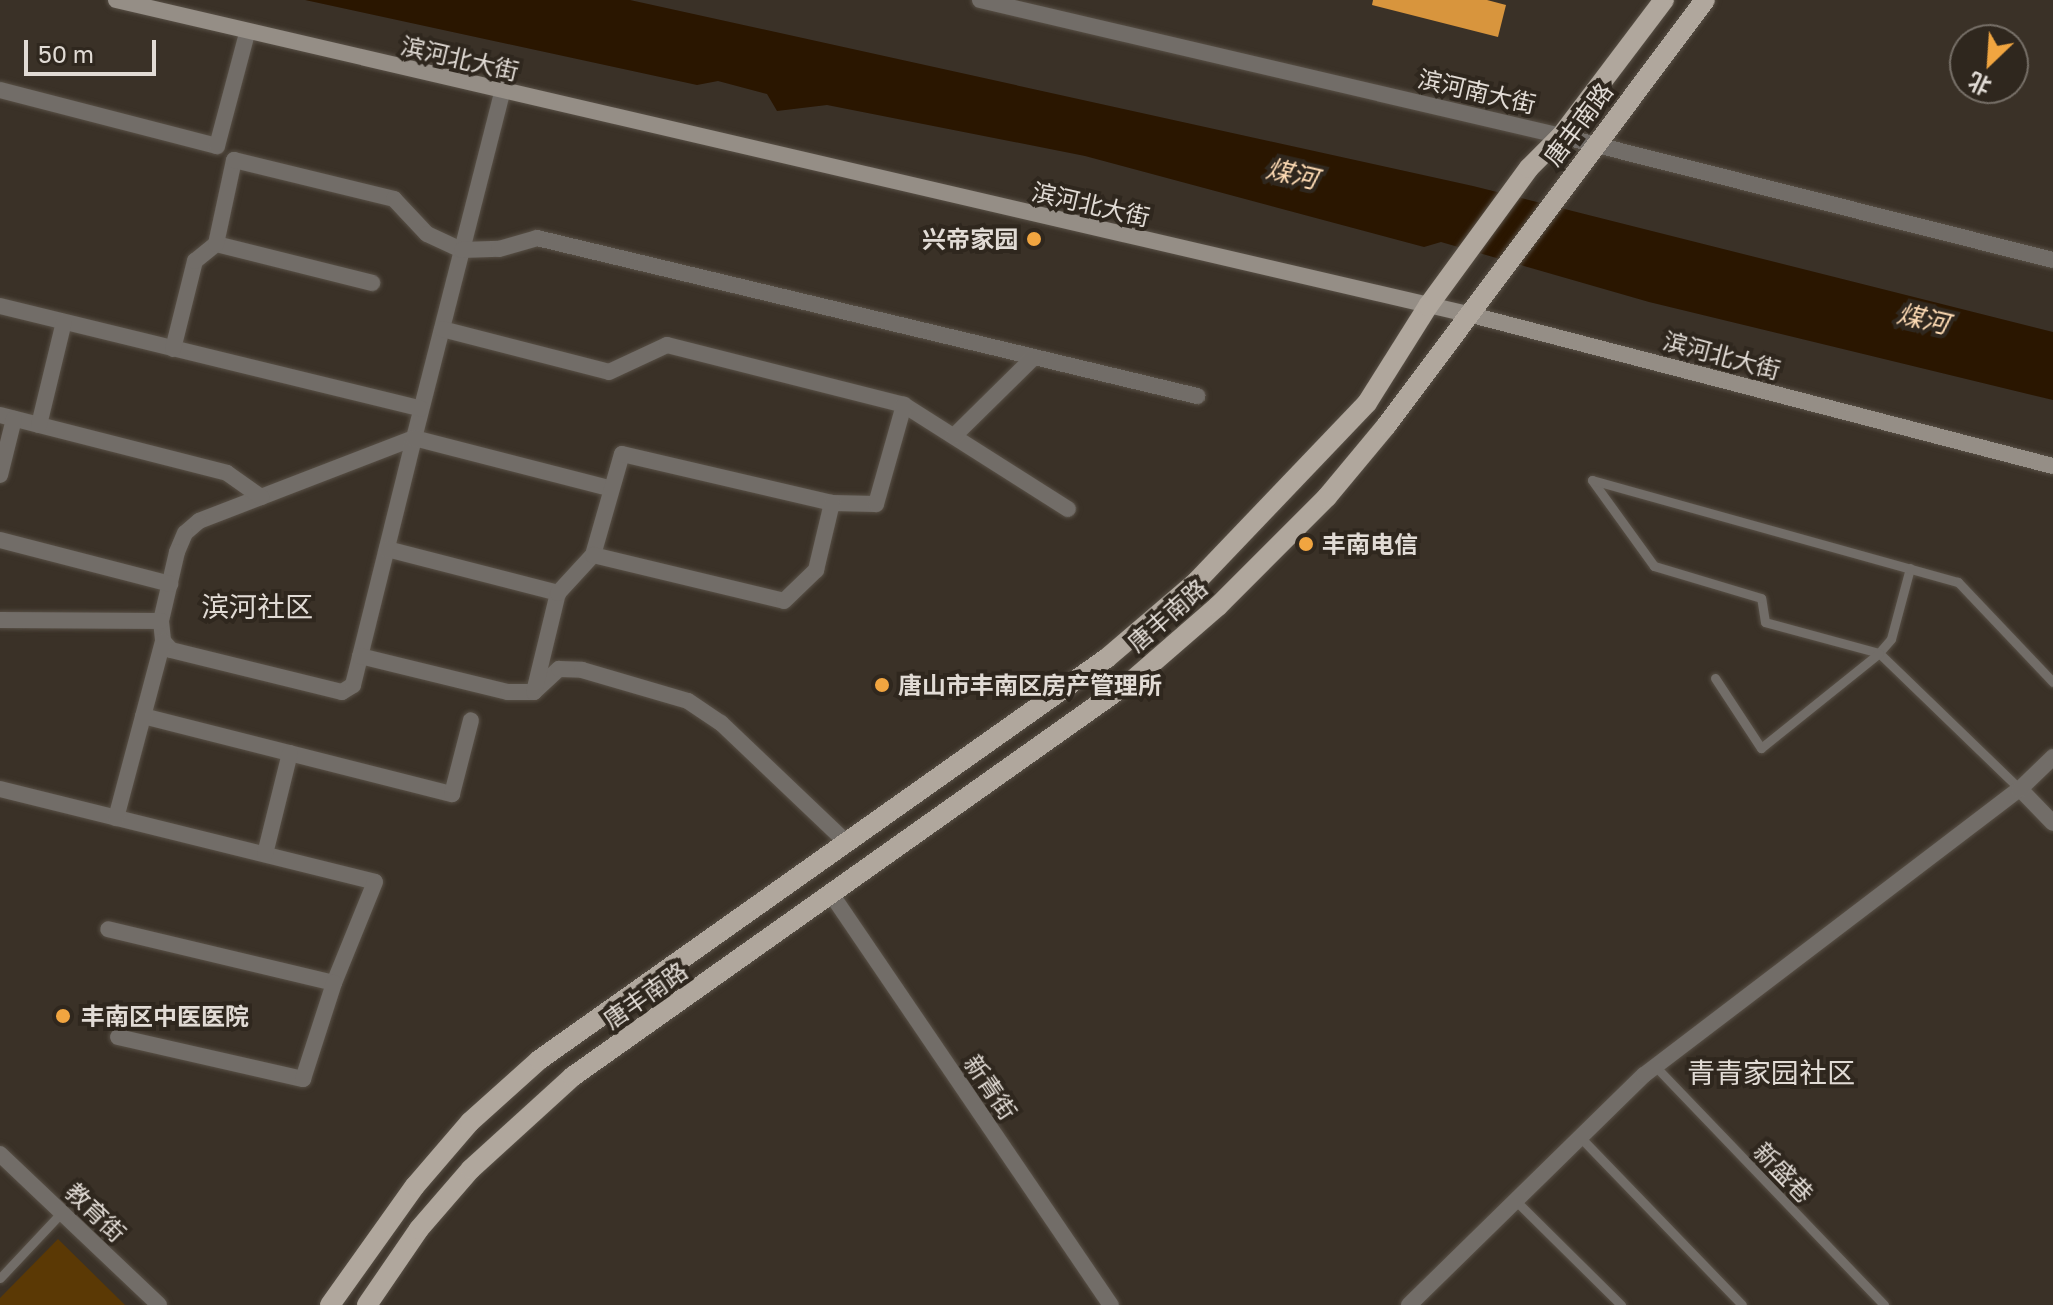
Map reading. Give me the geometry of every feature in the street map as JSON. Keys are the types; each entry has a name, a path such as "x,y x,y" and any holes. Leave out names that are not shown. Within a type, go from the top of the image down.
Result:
{"main road":[{"name":"滨河北大街","path":"116,0 502,93 1468,314 2053,466"},
{"name":"唐丰南路","path":"330,1305 415,1186 470,1122 539,1060 1107,658 1197,581 1367,403 1428,306 1455,274 1529,168 1561,136 1664,0"},
{"name":"唐丰南路","path":"367,1305 419,1229 471,1169 572,1077 1134,679 1218,606 1327,497 1493,284 1705,0"}],"street":[{"name":"滨河南大街","path":"980,0 1596,144 2053,260"},
{"path":"0,90 217,146 247,33"},
{"path":"163,641 171,650 342,692 353,685 502,93"},
{"path":"173,349 195,261 216,244 234,160 394,199 427,234 462,250 499,249 537,238 1197,396"},
{"path":"216,244 372,283"},
{"path":"0,306 421,409"},
{"path":"39,425 64,322"},
{"path":"442,329 609,372 667,345 904,405 1068,509"},
{"path":"954,436 1034,357"},
{"path":"534,692 558,593 593,555 609,488 622,454 832,503 876,504 904,405"},
{"path":"0,475 7,417 227,473 261,497"},
{"path":"116,818 163,641 161,621 170,584 185,533 199,521 414,438 609,488"},
{"path":"593,555 784,601 816,570 832,503"},
{"path":"0,540 170,584"},
{"path":"387,549 558,593"},
{"path":"0,620 161,621"},
{"path":"360,656 508,692 534,692 559,669 582,670 688,701 721,723 847,843"},
{"path":"143,716 452,794 471,720"},
{"path":"265,854 290,753"},
{"path":"1409,1305 1655,1066 2020,789 2053,757"},
{"path":"0,789 375,882 334,983 303,1079 118,1037"},
{"path":"2020,789 2053,823"},
{"name":"新青街","path":"832,895 1111,1305"},
{"path":"108,929 334,983"},
{"name":"教育街","path":"0,1154 159,1305"}],"lane":[{"path":"2020,789 1879,653 1765,622 1761,598 1654,566 1592,480 1958,582 2053,682"},
{"path":"1715,678 1761,748 1879,653 1891,639 1910,568"},
{"name":"新盛巷","path":"1655,1066 1884,1305"},
{"path":"1580,1137 1742,1305"},
{"path":"1516,1201 1621,1305"},
{"path":"0,1278 61,1213"}],"shaded area":[{"path":"58,1239 125,1305 0,1305 0,1298"}],"water":[{"name":"煤河","path":"305,0 630,0 1473,186 2053,332 2053,400 1649,302 1441,242 1424,247 1085,156 827,105 777,111 767,94 718,81 697,85"}],"building":[{"path":"1373,0 1487,0 1506,5 1498,37 1372,5"}],"place":[{"name":"兴帝家园","path":"1034,239"},
{"name":"丰南电信","path":"1306,544"},
{"name":"唐山市丰南区房产管理所","path":"882,685"},
{"name":"丰南区中医医院","path":"63,1016"}],"district":[{"name":"滨河社区","path":"257,607"},
{"name":"青青家园社区","path":"1771,1073"}]}
